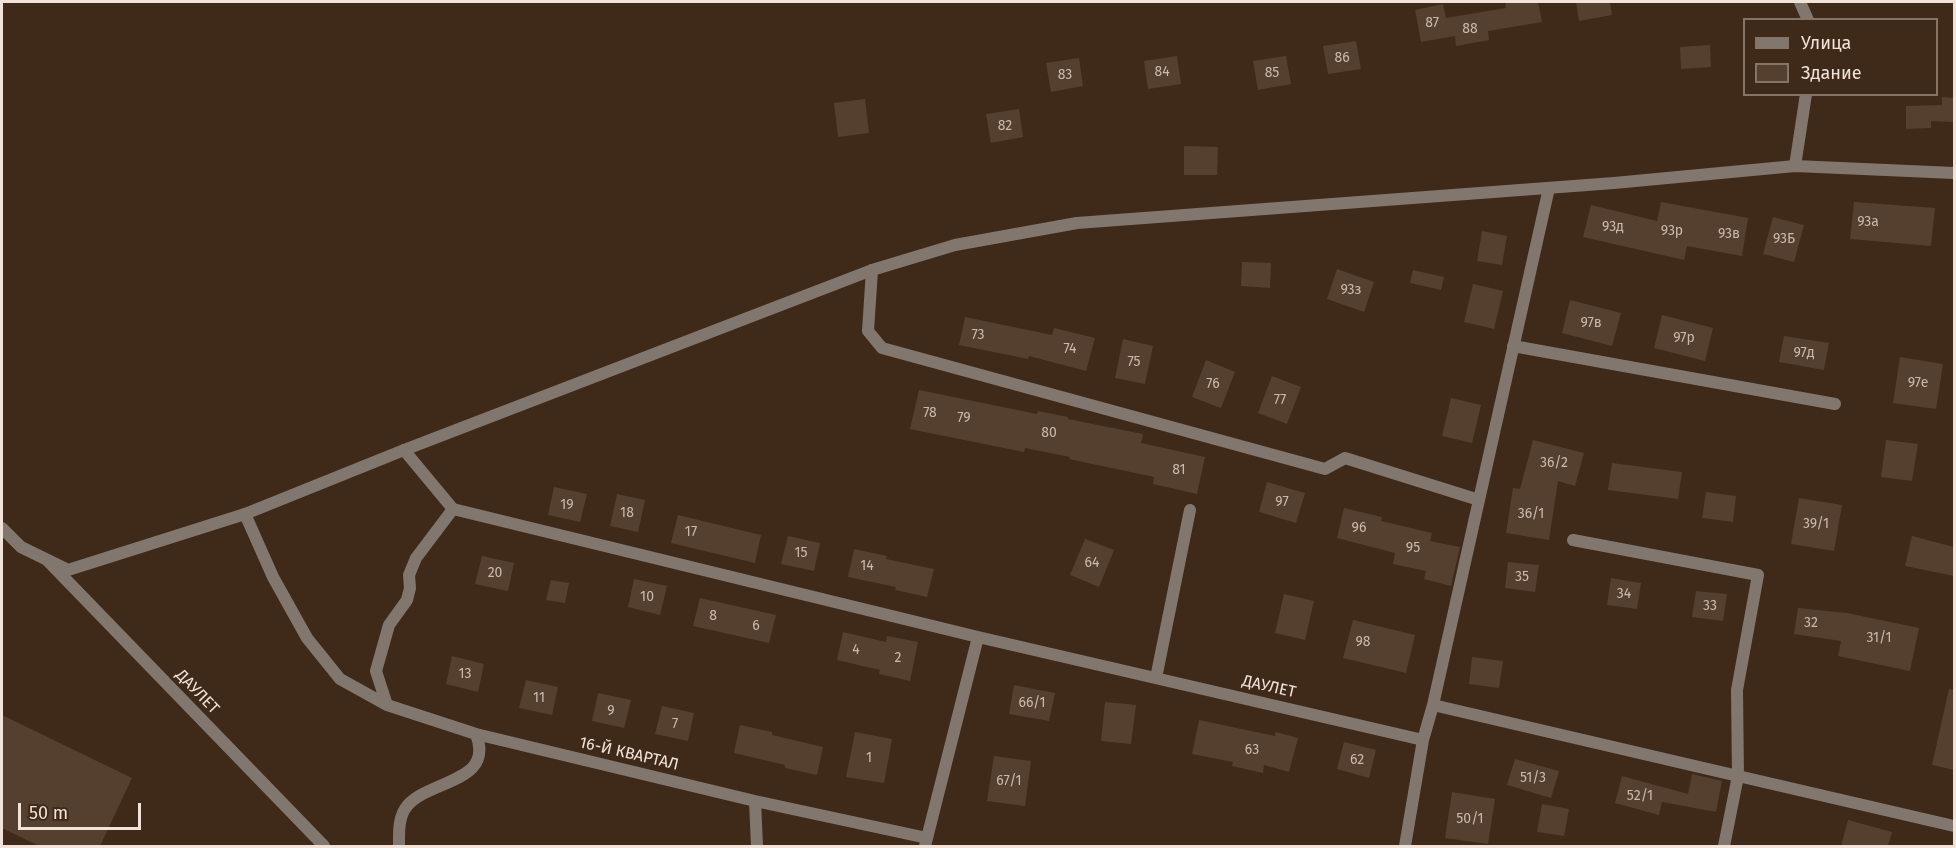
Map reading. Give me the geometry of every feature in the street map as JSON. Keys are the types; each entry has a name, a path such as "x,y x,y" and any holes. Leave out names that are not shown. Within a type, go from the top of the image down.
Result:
{"street":[{"path":"1800,2 1808,18"},
{"path":"1795,166 1806,96"},
{"path":"2,528 21,548 68,570 245,514 404,450 872,270 955,244 1077,223 1549,188 1795,166 1954,173"},
{"path":"1405,846 1423,740 1433,705 1549,188"},
{"path":"872,270 868,331 882,348 1325,469 1345,459 1479,500"},
{"path":"1513,346 1835,404"},
{"path":"387,705 376,671 389,626 407,600 410,588 409,575 416,558 453,509 404,450"},
{"name":"ДАУЛЕТ","path":"453,509 978,637 1423,740"},
{"path":"1156,678 1190,510"},
{"name":"16-Й КВАРТАЛ","path":"245,514 273,577 308,638 340,680 387,705 476,734 926,842"},
{"path":"1572,540 1758,574 1737,690 1738,776 1725,846"},
{"name":"ДАУЛЕТ","path":"47,560 324,846"},
{"path":"926,842 978,637"},
{"path":"1433,705 1954,826"},
{"path":"399,846 400,819 406,806 421,795 473,769 480,756 480,744 476,734"},
{"path":"755,801 757,846"}],"building":[{"path":"1505,2 1538,2 1542,22 1488,31 1489,40 1456,46 1455,36 1421,42 1415,10 1443,4 1446,18 1506,8"},
{"path":"1576,2 1610,2 1612,15 1579,21"},
{"path":"1356,41 1361,69 1328,74 1323,46"},
{"path":"1710,45 1711,67 1681,69 1680,47"},
{"path":"1177,56 1181,84 1148,89 1144,61"},
{"path":"1286,56 1291,84 1258,90 1253,61"},
{"path":"1079,58 1083,86 1051,92 1046,63"},
{"path":"1942,97 1954,98 1954,122 1931,121 1931,128 1906,129 1906,106 1942,105"},
{"path":"865,99 869,133 838,137 834,103"},
{"path":"1019,109 1023,137 991,143 986,114"},
{"path":"1184,146 1218,147 1217,175 1184,175"},
{"path":"1661,202 1748,218 1742,256 1687,246 1684,260 1583,237 1591,205 1657,221"},
{"path":"1854,202 1935,208 1931,246 1850,239"},
{"path":"1773,217 1804,225 1794,262 1763,254"},
{"path":"1482,231 1507,236 1502,265 1477,261"},
{"path":"1242,262 1271,263 1270,288 1241,286"},
{"path":"1337,269 1374,282 1364,312 1327,299"},
{"path":"1413,270 1444,277 1441,290 1410,283"},
{"path":"1473,284 1503,291 1494,329 1464,322"},
{"path":"1570,300 1621,313 1612,346 1562,333"},
{"path":"1662,315 1713,328 1705,361 1654,348"},
{"path":"965,317 1052,335 1054,328 1095,338 1086,371 1029,356 1028,359 959,345"},
{"path":"1784,336 1829,343 1824,370 1779,362"},
{"path":"1123,339 1153,346 1145,384 1115,378"},
{"path":"1900,357 1943,364 1936,409 1893,403"},
{"path":"1206,360 1235,372 1221,408 1192,397"},
{"path":"1272,376 1301,387 1287,424 1258,413"},
{"path":"919,390 1037,414 1038,411 1143,434 1141,443 1205,457 1197,494 1153,484 1154,477 1069,459 1070,457 1025,448 1024,452 910,429"},
{"path":"1451,398 1481,405 1472,443 1442,436"},
{"path":"1533,440 1584,453 1575,486 1558,481 1549,540 1506,533 1513,488 1520,489"},
{"path":"1886,440 1918,444 1912,481 1881,477"},
{"path":"1612,463 1682,472 1678,499 1608,490"},
{"path":"1267,482 1305,493 1296,523 1259,512"},
{"path":"554,487 587,494 580,522 548,515"},
{"path":"1706,492 1736,496 1733,522 1702,518"},
{"path":"617,494 645,500 638,532 610,526"},
{"path":"1799,498 1842,505 1834,551 1791,544"},
{"path":"1344,508 1382,517 1381,521 1432,533 1430,541 1460,547 1451,586 1424,579 1426,571 1393,564 1395,553 1337,538"},
{"path":"678,515 761,535 755,563 671,543"},
{"path":"788,536 820,543 814,571 781,564"},
{"path":"1912,536 1954,547 1954,576 1905,566"},
{"path":"1085,539 1114,550 1099,587 1070,575"},
{"path":"854,549 887,556 886,559 934,569 927,597 895,590 896,587 848,577"},
{"path":"482,556 514,563 508,591 475,584"},
{"path":"1508,562 1539,565 1535,592 1505,588"},
{"path":"1611,578 1641,583 1637,609 1607,605"},
{"path":"634,579 667,586 660,615 628,607"},
{"path":"551,580 569,583 565,603 546,600"},
{"path":"1696,591 1727,594 1723,621 1692,617"},
{"path":"1284,594 1314,601 1305,640 1275,633"},
{"path":"700,598 776,615 769,643 693,626"},
{"path":"1798,608 1847,613 1919,628 1910,671 1838,656 1841,641 1794,634"},
{"path":"1353,620 1415,635 1406,673 1343,658"},
{"path":"843,632 886,642 887,636 918,642 910,681 879,674 880,670 837,660"},
{"path":"452,656 484,664 478,692 446,684"},
{"path":"1472,657 1503,661 1499,688 1469,684"},
{"path":"526,680 558,687 552,715 519,708"},
{"path":"1014,685 1055,693 1049,721 1009,714"},
{"path":"1949,689 1954,690 1954,770 1932,765"},
{"path":"598,693 631,700 624,728 592,721"},
{"path":"1105,702 1136,705 1131,744 1101,741"},
{"path":"662,706 694,713 688,741 655,734"},
{"path":"2,715 132,778 100,846 39,846 2,828"},
{"path":"1199,720 1275,736 1276,732 1298,738 1289,772 1264,765 1263,773 1232,766 1233,762 1192,754"},
{"path":"740,725 823,747 817,775 734,753"},
{"path":"855,732 892,739 884,783 846,777"},
{"path":"1344,742 1376,750 1369,778 1337,769"},
{"path":"994,756 1031,761 1025,806 987,801"},
{"path":"1515,759 1559,771 1551,798 1507,785"},
{"path":"1692,774 1722,781 1716,812 1662,802 1659,815 1615,803 1622,776 1688,794"},
{"path":"1452,792 1495,799 1488,844 1445,838"},
{"path":"1542,804 1569,809 1564,836 1537,832"},
{"path":"1848,820 1892,832 1888,846 1841,846"}]}
